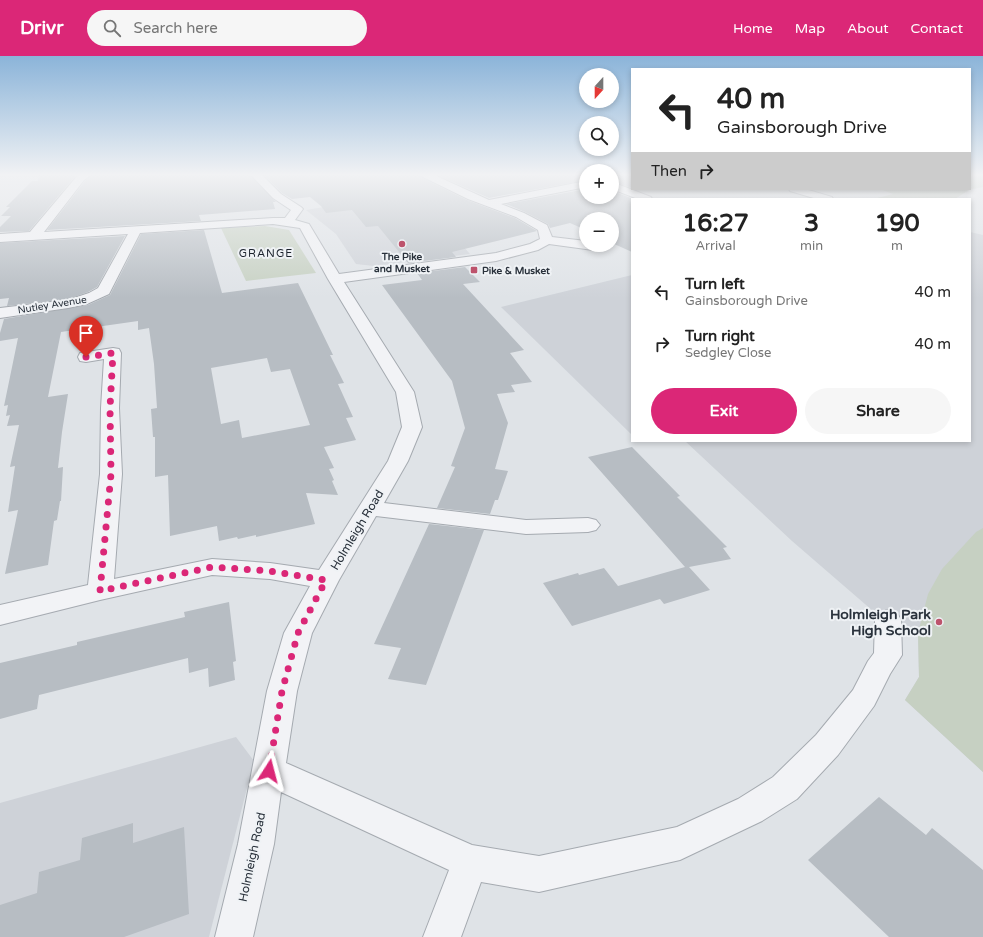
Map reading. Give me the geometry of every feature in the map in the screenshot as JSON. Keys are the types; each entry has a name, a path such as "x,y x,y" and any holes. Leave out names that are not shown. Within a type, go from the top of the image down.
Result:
{"street":[{"path":"34,236 50,216"},
{"path":"288,222 292,216"},
{"path":"522,216 543,228 547,240"},
{"name":"Holmleigh Road","path":"0,238 273,221 288,222 305,226 308,234 317,246 335,279 406,392 412,427 398,461 371,508 326,580 298,633 282,691 256,844 234,937"},
{"name":"Nutley Avenue","path":"0,313 79,302 98,295 104,291 136,229"},
{"path":"335,279 496,257 534,247 547,240 579,244"},
{"path":"86,357 113,353 110,408 111,474 100,591"},
{"path":"371,508 526,526 588,525"},
{"path":"0,615 100,591 212,567 270,571 326,580"},
{"path":"269,771 470,862 539,874 680,843 750,810 785,788 827,745 864,698 878,669 888,655 888,620"},
{"path":"442,937 470,862"}],"shaded area":[{"name":"The Pike and Musket","path":"314,216 422,216 444,225 470,254 374,266 356,264 336,234"},
{"path":"971,232 983,235 983,772 905,700 919,677 918,633 873,611 792,541 686,442 971,442"},
{"path":"631,275 631,434 501,307"},
{"path":"236,737 254,761 209,937 0,937 0,803"}],"green space":[{"path":"265,226 289,230 316,273 246,281 221,228"},
{"path":"983,528 983,772 905,700 919,677 918,633 928,594 942,569 976,532"}],"building":[{"path":"11,216 41,216 29,231 0,232 0,227"},
{"path":"58,216 199,216 201,221 47,230"},
{"path":"357,216 510,216 537,231 452,252 456,257 408,263 378,226 366,227"},
{"path":"533,216 579,216 579,227 570,223 550,228 548,224"},
{"path":"619,216 631,216 631,252 619,246"},
{"path":"204,230 222,293 298,283 333,355 330,355 344,383 338,384 353,417 346,418 356,440 324,447 334,468 329,469 338,495 306,493 315,524 256,537 256,535 238,539 237,537 219,541 217,526 170,536 168,475 155,477 155,437 153,437 151,409 157,408 154,364 149,328 138,330 138,321 61,332 48,397 68,394 58,468 63,467 61,501 57,520 54,521 48,565 5,574 18,510 8,512 15,466 10,467 19,425 7,426 10,415 6,416 8,405 4,406 18,338 0,341 0,333 4,319 88,305 110,295 141,234","holes":["267,358 271,372 290,369 310,425 242,438 239,420 221,424 211,368"]},
{"path":"125,236 97,287 88,292 68,299 7,306 9,298 0,299 0,243"},
{"path":"465,267 480,282 463,284 524,350 510,353 532,382 511,385 515,392 497,394 508,423 495,469 508,471 498,500 495,500 490,514 437,508 455,467 451,466 465,428 452,381 382,285 422,280 417,273"},
{"path":"632,447 680,496 677,497 727,547 723,548 731,559 689,567 710,590 664,604 660,599 572,626 543,583 578,573 579,575 604,568 618,586 685,567 588,457"},
{"path":"429,524 484,530 426,685 388,679 401,648 374,644"},
{"path":"229,602 236,661 233,662 235,680 209,687 208,668 189,673 188,658 39,695 37,709 0,719 0,663 77,645 77,642 185,617 184,612"},
{"path":"879,797 926,835 932,828 983,870 983,937 889,937 808,860"},
{"path":"133,823 133,843 184,827 189,914 124,937 0,937 0,905 37,893 39,872 80,860 82,838"}],"place":[{"name":"The Pike and Musket","path":"402,244"},
{"name":"Pike & Musket","path":"474,270"},
{"name":"Holmleigh Park High School","path":"939,622"}],"district":[{"name":"GRANGE","path":"266,253"}],"route":[{"path":"86,357 113,353 110,408 111,474 100,591 212,567 270,571 326,580 298,633 282,691 269,771"}]}
